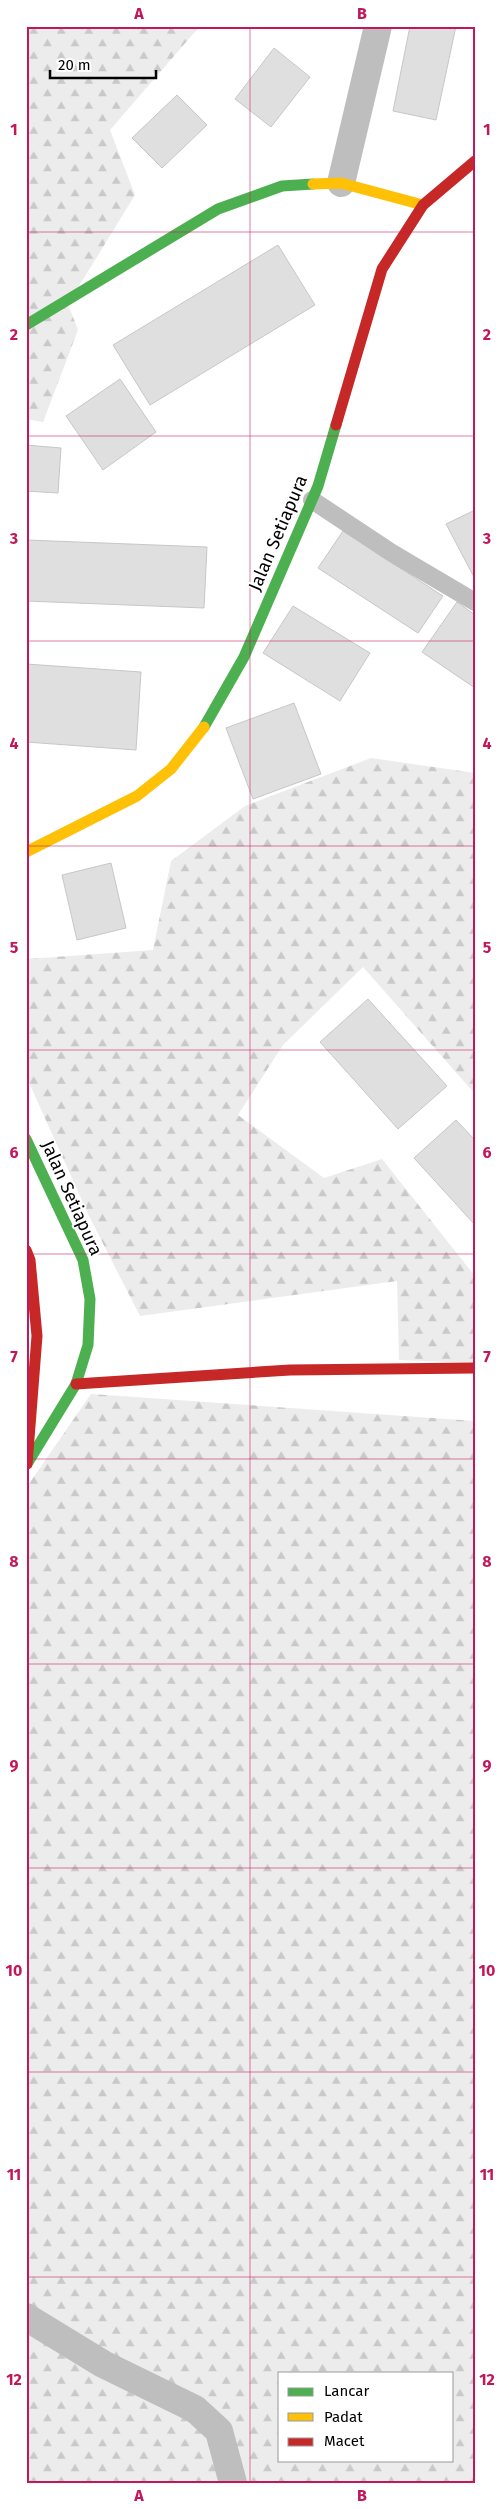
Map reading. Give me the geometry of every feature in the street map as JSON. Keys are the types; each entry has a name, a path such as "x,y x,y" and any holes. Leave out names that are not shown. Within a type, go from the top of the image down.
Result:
{"street":[{"path":"341,183 378,26"},
{"name":"Jalan Setiapura","path":"26,852 137,796 171,769 207,723 244,657 318,486 382,269 423,205 475,161"},
{"path":"26,325 218,209 282,186 341,183 423,205"},
{"name":"Jalan Setiapura","path":"26,1139 83,1260 90,1299 88,1344 76,1384 26,1464"},
{"path":"26,1250 30,1260 37,1336 26,1468"},
{"path":"76,1384 290,1370 475,1368"},
{"path":"26,2317 103,2364 195,2409 219,2431 234,2483"}],"lane":[{"path":"312,500 400,558 475,602"}],"green space":[{"path":"26,26 200,26 110,130 135,195 68,304 78,330 43,422 26,419"},
{"path":"371,758 475,773 475,1094 363,967 283,1045 238,1115 324,1178 382,1159 475,1276 475,1363 399,1360 397,1281 140,1316 89,1216 26,1076 26,956 27,959 153,950 171,861 245,806"},
{"path":"91,1394 475,1421 475,2483 26,2483 26,1488"}],"building":[{"path":"410,26 456,26 436,120 393,111"},
{"path":"274,48 310,77 271,127 235,99"},
{"path":"177,95 207,125 162,168 132,138"},
{"path":"278,245 315,305 150,405 113,345"},
{"path":"120,379 156,432 103,470 66,416"},
{"path":"26,445 61,448 58,493 26,491"},
{"path":"475,510 475,579 446,524"},
{"path":"343,531 443,596 418,633 318,568"},
{"path":"26,540 207,547 204,608 26,601"},
{"path":"457,602 475,615 475,688 422,652"},
{"path":"293,606 370,653 340,701 263,653"},
{"path":"26,664 141,672 136,750 26,742"},
{"path":"294,703 321,774 253,799 226,728"},
{"path":"111,863 126,928 77,940 62,875"},
{"path":"368,999 447,1086 398,1129 320,1042"},
{"path":"456,1120 475,1140 475,1225 414,1158"}],"traffic: fast":[{"path":"26,325 218,209 282,186 313,184"},
{"path":"204,727 244,657 318,486 336,425"},
{"path":"26,1139 83,1260 90,1299 88,1345 76,1384 27,1464"}],"traffic: slow":[{"path":"313,184 341,183 423,205"},
{"path":"26,852 137,796 171,769 204,727"}],"traffic: jam":[{"path":"336,425 382,269 423,205 475,161"},
{"path":"26,1250 30,1260 37,1336 27,1464"},
{"path":"76,1384 290,1370 475,1368"}]}
